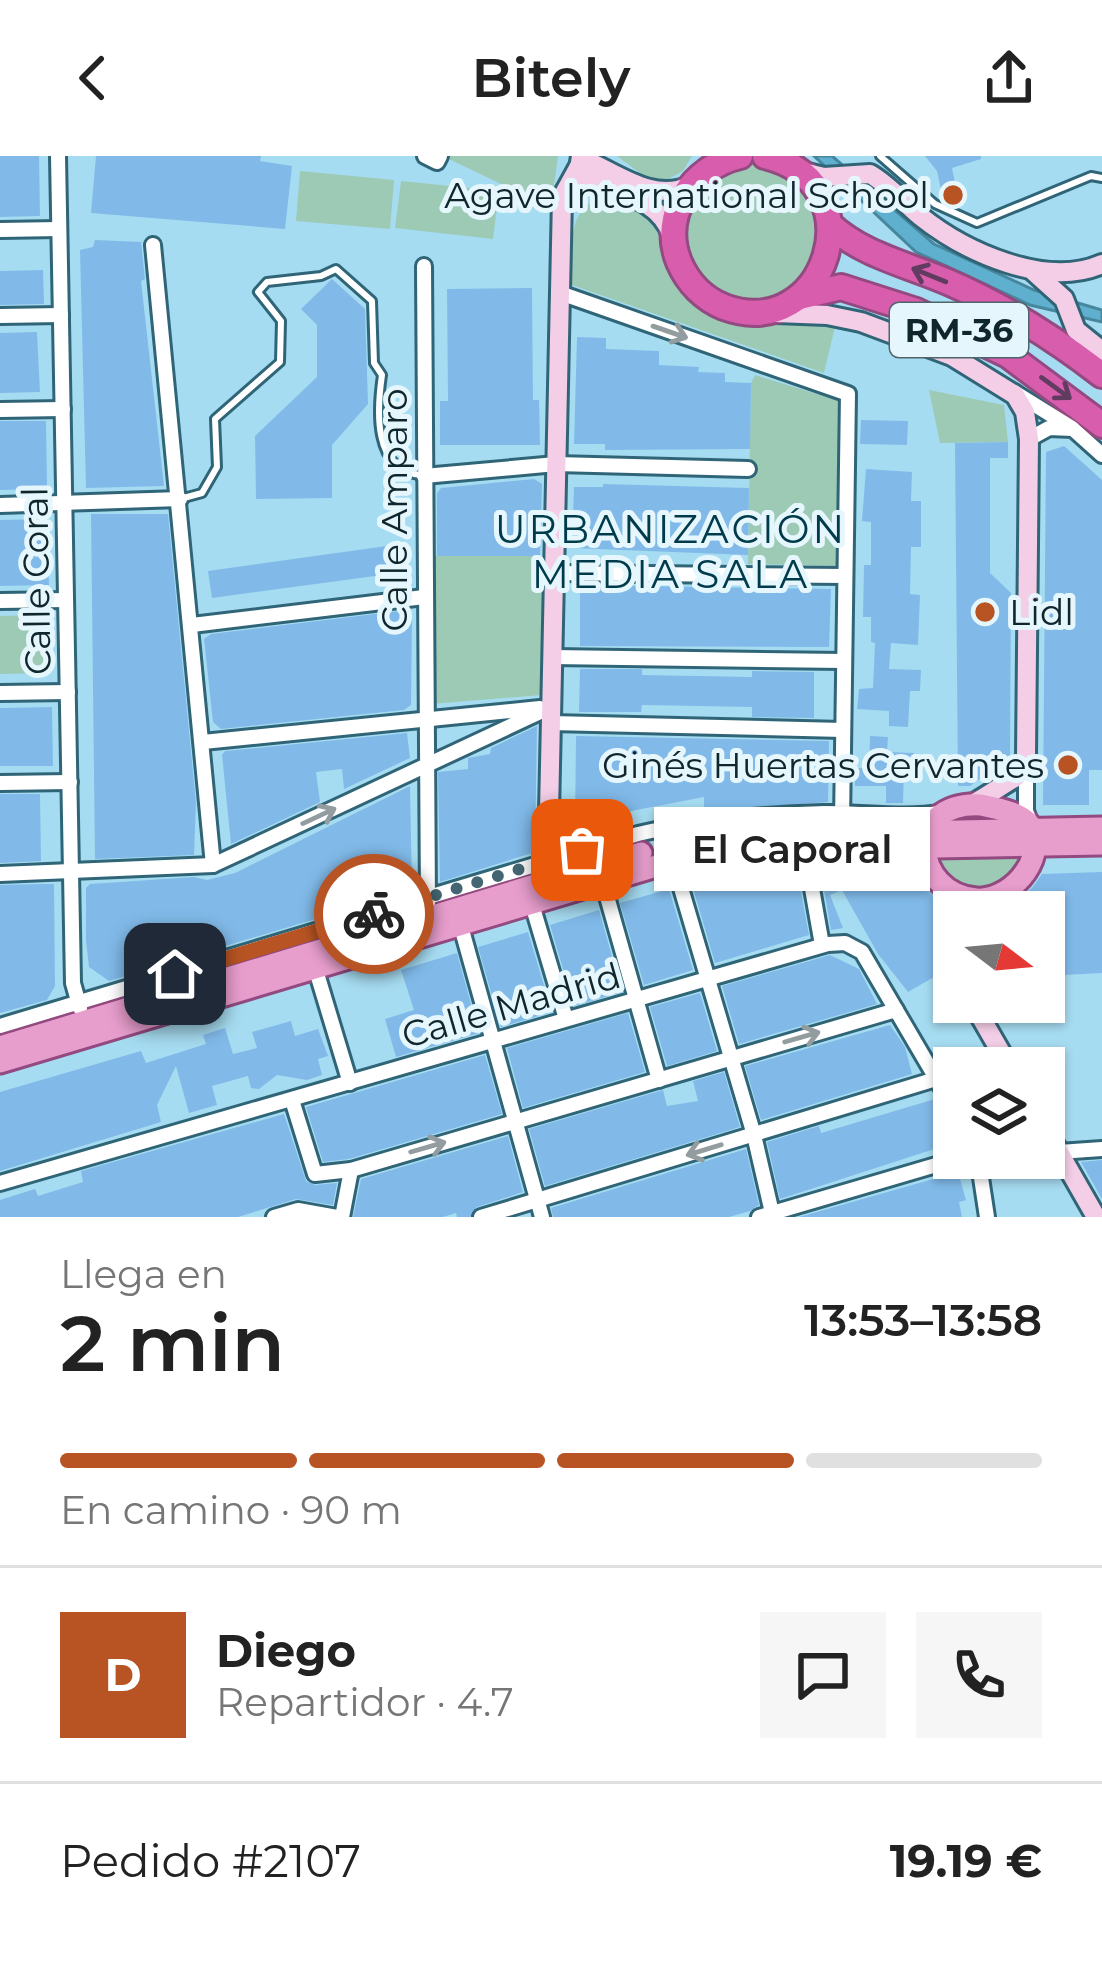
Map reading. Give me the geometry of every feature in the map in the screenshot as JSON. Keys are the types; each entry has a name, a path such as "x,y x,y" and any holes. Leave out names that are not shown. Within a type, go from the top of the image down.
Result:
{"highway":[{"path":"707,156 675,221 675,247 685,274 700,292 726,308 754,312"},
{"path":"691,184 713,165 740,156"},
{"name":"RM-36","path":"778,160 818,191 828,217 863,249 1000,307 1102,375"},
{"path":"797,298 822,268 830,241 828,217"},
{"name":"RM-36","path":"754,312 822,289 844,287 916,310 1008,356 1102,425"}],"main road":[{"path":"605,156 618,183 668,224 675,247"},
{"path":"580,158 585,177 664,193 691,184"},
{"path":"551,869 562,197 580,158"},
{"path":"778,160 824,177 875,176 922,218 958,240 1025,266 1065,272 1102,264"},
{"path":"828,217 840,184 853,174"},
{"path":"561,236 567,214 581,195 618,183"},
{"path":"1072,313 1077,288 1102,264"},
{"path":"1025,266 1054,287 1072,313 1076,330 1102,351"},
{"path":"754,312 827,315 882,328 952,356 1010,390 1025,412 1029,439 1026,757 1016,778 930,822 926,840 944,891"},
{"path":"973,804 1010,813 1032,838"},
{"path":"1032,838 1102,828"},
{"path":"0,1047 673,861 805,849 842,832"},
{"path":"842,832 880,861 910,861 957,891"},
{"path":"0,1062 84,1021 313,960 429,907 551,869 698,842 842,832 926,840 1032,838 1102,844"},
{"path":"1005,891 1023,876 1032,838"},
{"path":"1065,1163 1096,1217"}],"street":[{"name":"Calle Coral","path":"58,156 74,983 84,1021"},
{"path":"425,156 437,162 440,156"},
{"path":"0,230 59,229"},
{"path":"153,245 213,865"},
{"name":"Calle Amparo","path":"424,266 429,907"},
{"path":"560,293 848,394 842,832 944,812"},
{"path":"0,316 61,315"},
{"path":"1010,390 1073,429 1102,455"},
{"path":"0,410 63,409"},
{"path":"1029,439 1049,428 1073,429"},
{"path":"424,476 556,464 748,469"},
{"path":"0,505 180,499"},
{"path":"554,573 845,576"},
{"path":"192,625 424,597"},
{"path":"0,601 66,600"},
{"path":"552,657 844,661"},
{"path":"0,693 68,692"},
{"path":"203,742 425,720 551,715 843,730"},
{"path":"0,874 213,865 551,715"},
{"path":"1026,757 1026,811 1032,838"},
{"path":"0,783 70,782"},
{"path":"805,849 822,945 845,943 862,952 933,1074"},
{"path":"673,861 754,1135 768,1216 933,1166"},
{"path":"602,880 659,1080"},
{"path":"531,901 566,1019"},
{"path":"0,1026 60,1009 84,1021 98,998 429,907"},
{"path":"460,923 542,1217"},
{"name":"Calle Madrid","path":"0,1183 822,945"},
{"path":"313,960 350,1083"},
{"path":"98,998 120,1011"},
{"path":"47,1034 60,1009"},
{"path":"292,1100 315,1174 351,1170 896,1010"},
{"path":"481,1217 933,1080"},
{"path":"1065,1152 1102,1149"},
{"path":"274,1217 298,1210 340,1217 351,1170"},
{"path":"981,1179 987,1217"}],"lane":[{"path":"880,156 934,204 976,224 1091,176 1102,178"},
{"path":"180,499 202,494 217,467 215,418 280,362 280,321 258,292 267,282 320,276 336,269 372,301 374,364 382,374 376,422 391,459 407,474 424,476"}],"green space":[{"path":"558,156 551,208 449,159"},
{"path":"617,156 692,156 683,171 665,181 644,176"},
{"path":"767,156 784,162 830,230 788,303 710,300 674,232 722,161"},
{"path":"300,171 394,180 390,229 296,221"},
{"path":"401,181 499,191 493,239 395,228"},
{"path":"600,198 643,212 653,224 677,286 709,314 744,323 798,320 835,327 824,373 572,285 576,223 589,204"},
{"path":"755,375 840,401 837,566 748,564 751,383"},
{"path":"929,390 1004,405 1008,442 940,443"},
{"path":"432,556 540,556 545,564 542,695 431,704"},
{"path":"49,615 50,673 0,674 0,616"},
{"path":"1033,847 1018,882 976,891 955,891 927,856"}],"water":[{"path":"814,156 832,156 934,244 1034,290 1102,310 1102,322 1030,305 916,252"}],"building":[{"path":"0,156 39,156 40,216 0,217"},
{"path":"96,156 261,156 260,161 292,166 285,229 91,213"},
{"path":"925,156 981,159 952,168 956,187 941,190 937,171"},
{"path":"95,240 141,242 145,279 141,281 164,486 86,488 80,250 93,247"},
{"path":"43,270 44,304 0,305 0,271"},
{"path":"332,279 365,309 368,404 332,445 332,498 256,499 255,436 317,377 317,325 301,309"},
{"path":"532,288 533,400 539,400 540,445 440,445 440,401 448,401 447,289"},
{"path":"37,332 40,392 0,393 0,333"},
{"path":"577,337 606,338 606,349 659,351 659,365 699,367 698,372 725,373 725,382 751,383 750,449 605,450 605,444 574,444"},
{"path":"861,420 908,421 907,445 860,444"},
{"path":"0,421 46,421 47,489 0,490"},
{"path":"1008,442 1008,458 990,458 990,573 1011,593 1010,756 970,786 958,786 955,443"},
{"path":"1064,446 1102,480 1102,770 1089,770 1089,805 1043,805 1046,452"},
{"path":"866,469 912,472 911,501 921,501 921,547 911,547 910,594 920,595 918,645 891,643 889,669 921,670 920,691 910,691 908,727 889,726 889,711 857,709 859,689 873,688 875,643 871,642 871,617 863,617 864,565 871,565 871,522 862,521"},
{"path":"534,479 542,484 540,556 437,556 437,493 441,488"},
{"path":"574,487 749,488 748,555 572,548"},
{"path":"91,514 168,514 196,803 194,855 95,859"},
{"path":"47,519 49,585 0,586 0,520"},
{"path":"401,544 405,572 212,598 208,571"},
{"path":"580,585 831,589 829,647 580,646"},
{"path":"407,610 412,617 411,705 404,710 221,729 213,722 204,639 211,634"},
{"path":"580,669 752,677 752,671 814,672 814,718 752,717 752,707 642,705 641,712 579,712"},
{"path":"52,707 53,766 0,766 0,708"},
{"path":"537,726 535,852 440,882 438,772 468,769 468,758 490,754 491,748"},
{"path":"407,733 410,758 344,789 342,769 316,772 320,802 231,844 225,751"},
{"path":"576,736 829,741 828,802 704,811 704,797 575,827"},
{"path":"870,736 888,737 887,752 914,753 914,770 904,770 903,803 886,803 886,786 855,786 855,768 869,768"},
{"path":"410,786 412,890 109,981 89,967 86,888 90,884 207,880 235,873"},
{"path":"0,794 40,794 41,861 0,863"},
{"path":"765,871 766,877 799,881 809,935 715,963 690,878 715,872 717,876"},
{"path":"1102,872 1102,973 1065,975 1065,891 1028,891 1042,874"},
{"path":"872,874 920,880 933,896 933,978 908,992 878,954 842,890 830,895 843,928 831,930 822,878 874,877"},
{"path":"54,884 55,986 47,1000 0,1013 0,885"},
{"path":"669,889 693,970 644,985 620,903"},
{"path":"599,910 622,992 574,1006 550,925"},
{"path":"528,932 552,1012 501,1027 478,947"},
{"path":"457,953 479,1033 396,1057 385,1019 414,1010 401,970"},
{"path":"830,955 859,969 877,1004 739,1044 722,986"},
{"path":"700,993 717,1051 667,1066 650,1007"},
{"path":"628,1013 645,1072 523,1108 507,1048"},
{"path":"291,1021 295,1036 318,1029 328,1056 318,1059 322,1075 307,1080 277,1075 259,1089 251,1088 248,1076 212,1086 217,1105 189,1113 176,1066 157,1105 161,1122 0,1171 0,1092 141,1051 146,1063 206,1044 203,1035 225,1028 233,1054 257,1048 252,1032"},
{"path":"890,1025 905,1047 912,1074 761,1120 745,1066"},
{"path":"485,1055 502,1114 349,1159 323,1162 306,1107"},
{"path":"724,1072 740,1127 545,1186 529,1129 663,1090 667,1106 698,1101 693,1081"},
{"path":"933,1100 933,1149 780,1199 767,1142 819,1126 821,1133"},
{"path":"284,1114 306,1181 337,1183 333,1205 296,1199 238,1217 0,1217 0,1200 35,1189 38,1196 83,1182 81,1171"},
{"path":"508,1136 523,1192 477,1207 470,1217 456,1213 353,1217 361,1179"},
{"path":"746,1149 759,1205 750,1211 729,1217 553,1217 551,1208"},
{"path":"1102,1160 1102,1199 1081,1162"},
{"path":"933,1179 960,1179 966,1200 959,1202 962,1217 799,1217"}],"way so far":[{"path":"374,914 582,850"}],"place":[{"name":"Agave International School","path":"953,195"},
{"name":"Lidl","path":"985,612"},
{"name":"Ginés Huertas Cervantes","path":"1068,765"},
{"name":"El Caporal","path":"582,850"}],"district":[{"name":"URBANIZACIÓN MEDIA SALA","path":"671,552"}],"route":[{"path":"175,974 374,914"}]}
